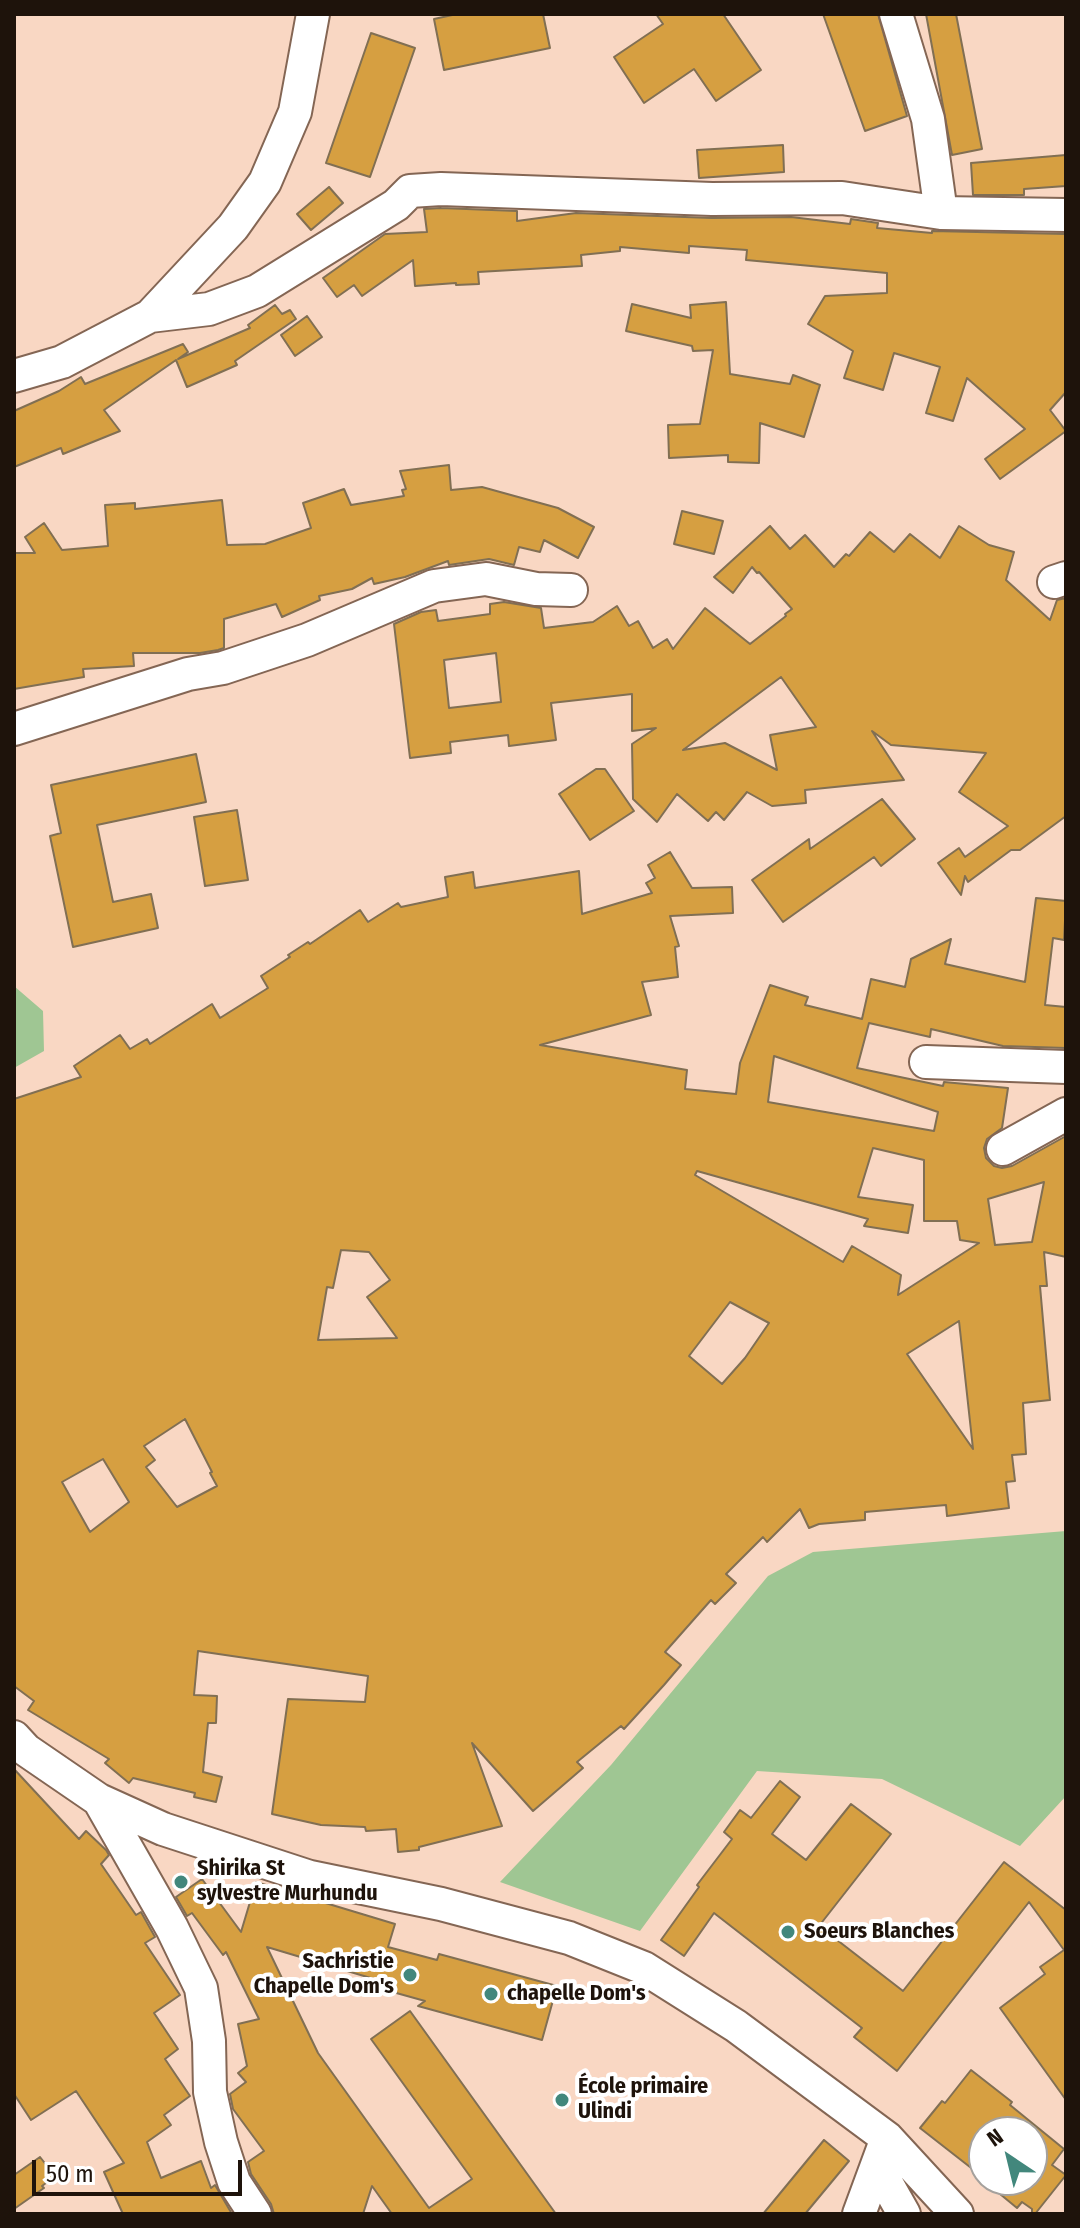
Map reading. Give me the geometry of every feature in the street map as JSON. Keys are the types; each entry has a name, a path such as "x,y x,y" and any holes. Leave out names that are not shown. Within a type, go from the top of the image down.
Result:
{"street":[{"path":"14,376 62,362 150,316 233,227 265,182 295,112 313,14"},
{"path":"896,14 928,119 941,213"},
{"path":"150,316 209,309 257,291 396,205 410,191 441,189 712,199 842,198 941,213 1066,215"},
{"path":"14,729 307,640 434,586 486,579 536,589 571,590"},
{"path":"926,1062 1066,1067"},
{"path":"1003,1149 1066,1114"},
{"path":"14,1737 26,1750 99,1800 163,1829 310,1877 441,1904 569,1938 644,1968 736,2026 957,2214"},
{"path":"99,1800 172,1928 201,1988 209,2041 210,2092 221,2142 234,2182 255,2214"},
{"path":"859,2214 882,2152"},
{"path":"882,2152 904,2214"}],"green space":[{"path":"14,986 43,1011 44,1051 14,1068"},
{"path":"1066,1531 1066,1796 1020,1846 882,1779 757,1771 640,1931 500,1882 611,1765 768,1576 813,1552"}],"building":[{"path":"457,14 543,14 550,48 444,70 434,19"},
{"path":"656,14 723,14 761,70 716,101 694,69 644,103 614,57 663,24"},
{"path":"823,14 878,14 907,116 865,131"},
{"path":"926,14 956,14 982,149 952,155"},
{"path":"371,33 415,48 370,177 326,163"},
{"path":"783,145 784,172 699,178 697,150"},
{"path":"1066,155 1066,186 1024,189 1024,195 973,195 971,163"},
{"path":"329,187 343,203 311,230 297,214"},
{"path":"424,209 517,211 517,221 576,213 712,218 791,217 850,224 851,219 878,223 877,228 932,233 1066,234 1066,392 1050,410 1066,431 1000,479 985,459 1025,429 967,378 953,421 926,413 940,367 894,353 883,390 844,378 853,351 808,324 825,296 887,293 887,273 746,260 747,250 689,246 689,253 620,247 620,251 581,255 582,266 478,272 479,284 415,286 413,260 362,296 354,285 337,297 323,278 385,234 427,232"},
{"path":"726,302 730,374 790,384 793,375 820,385 804,437 760,423 759,463 728,462 728,455 669,458 668,425 700,424 713,350 693,351 692,346 626,331 632,304 691,318 690,305"},
{"path":"275,305 282,314 290,310 296,319 235,361 237,365 187,387 176,360 104,410 120,431 63,454 61,448 14,467 14,411 59,391 81,377 85,384 183,344 188,352 178,359 250,328 248,325"},
{"path":"307,316 322,337 295,356 281,335"},
{"path":"449,465 451,490 482,487 558,508 594,527 578,558 544,540 540,552 519,547 514,565 489,559 449,565 448,561 405,577 374,584 372,578 352,589 319,596 320,600 282,617 276,604 224,619 224,648 218,650 133,653 134,666 83,669 84,677 14,689 14,553 35,553 25,537 44,523 62,550 108,546 105,505 135,503 135,509 222,500 227,545 265,544 311,528 303,503 344,489 351,505 404,496 402,490 406,489 400,471"},
{"path":"682,511 723,521 714,554 674,544"},
{"path":"770,526 790,549 805,535 834,567 846,554 849,556 870,532 894,552 910,534 940,558 959,526 989,545 1014,552 1006,580 1050,620 1057,600 1066,598 1066,816 1020,850 1011,850 968,882 965,876 961,895 938,863 959,848 965,857 1008,826 959,792 986,753 891,745 872,731 904,780 805,790 806,803 772,806 747,792 724,820 716,812 708,821 677,794 657,822 633,799 632,744 656,728 632,731 632,694 551,703 556,740 509,746 508,735 450,742 451,753 410,758 394,624 421,612 436,610 438,621 490,614 490,604 504,602 541,608 544,628 593,622 617,606 629,626 638,621 653,648 667,639 673,649 705,608 750,644 792,609 752,567 733,593 714,577","holes":["496,653 501,702 449,708 444,660","781,677 816,727 770,735 777,770 725,743 683,750"]},
{"path":"196,754 206,802 97,825 113,902 151,894 158,928 73,947 50,836 61,833 51,785"},
{"path":"596,769 605,769 634,811 590,840 559,794"},
{"path":"882,799 915,839 881,866 874,857 783,922 752,880 809,839 810,849"},
{"path":"237,810 248,880 205,886 194,817"},
{"path":"670,852 692,888 732,887 733,913 670,916 679,946 675,947 678,977 642,982 651,1015 540,1045 687,1070 685,1089 736,1094 740,1063 770,985 808,997 805,1005 862,1019 871,979 905,987 911,959 951,939 945,964 1025,982 1036,898 1066,901 1064,940 1053,938 1045,1005 1066,1007 1066,1048 1003,1046 931,1029 930,1037 869,1023 857,1068 943,1086 944,1082 1008,1088 1002,1128 987,1139 984,1148 986,1158 994,1166 1012,1166 1066,1136 1066,1257 1044,1252 1047,1286 1040,1286 1050,1400 1023,1403 1026,1454 1012,1455 1015,1481 1006,1482 1009,1508 947,1516 946,1505 865,1512 865,1520 819,1524 809,1528 800,1509 767,1542 763,1537 726,1574 736,1583 715,1604 711,1600 665,1652 681,1665 664,1685 624,1729 621,1726 577,1762 583,1768 533,1811 472,1743 502,1826 419,1847 419,1850 398,1852 396,1829 366,1831 365,1827 321,1825 272,1814 288,1699 365,1702 368,1676 198,1651 194,1695 217,1696 216,1723 208,1723 203,1772 222,1777 216,1802 194,1797 195,1793 133,1778 129,1783 105,1763 109,1759 28,1710 34,1701 14,1686 14,1099 81,1077 74,1066 120,1035 130,1049 147,1039 150,1044 212,1004 220,1018 268,988 261,976 290,957 288,955 360,910 368,922 398,903 401,907 448,897 445,877 473,872 475,888 579,871 582,914 652,893 646,883 655,878 648,865","holes":["774,1056 938,1112 934,1131 768,1102","873,1148 924,1160 924,1221 957,1221 960,1240 979,1243 898,1295 901,1275 852,1246 843,1262 695,1175 697,1171 868,1219 864,1226 908,1233 913,1205 858,1197","1044,1182 1032,1242 995,1245 988,1199","341,1250 369,1252 390,1280 367,1297 397,1338 318,1340 327,1287 333,1288","730,1302 769,1323 722,1384 689,1356","959,1321 973,1449 907,1354","185,1419 217,1486 177,1507 146,1467 155,1460 144,1446","103,1459 129,1502 90,1532 62,1482"]},
{"path":"14,1769 79,1839 86,1831 106,1850 109,1855 101,1864 136,1915 141,1912 155,1937 145,1943 180,1995 154,2013 178,2049 165,2059 190,2096 164,2115 171,2125 147,2142 161,2178 201,2161 211,2188 215,2185 232,2214 123,2214 104,2172 124,2163 76,2091 31,2120 14,2094"},
{"name":"Soeurs Blanches","path":"780,1781 800,1797 772,1834 806,1860 851,1804 891,1834 819,1926 903,1991 1004,1862 1066,1910 1066,2100 1000,2008 1045,1974 1040,1967 1064,1950 1029,1902 897,2071 854,2037 862,2028 714,1913 684,1956 661,1940 732,1839 724,1832 740,1810 751,1818"},
{"path":"202,1879 241,1932 256,1882 395,1924 388,1947 437,1960 439,1954 557,1986 542,2040 418,2006 425,2001 382,1989 384,1982 267,1947 318,2053 429,2208 472,2179 371,2039 410,2011 556,2214 392,2214 372,2186 363,2214 274,2214 251,2174 248,2162 264,2151 233,2109 230,2094 246,2082 238,2073 247,2066 238,2024 259,2019 226,1952 223,1955 192,1913 187,1916 176,1897"},
{"path":"971,2070 1012,2102 1010,2105 1024,2116 968,2116 968,2166 920,2128 942,2101 945,2103"},
{"path":"1048,2136 1064,2149 1052,2165 1066,2175 1035,2214 1022,2202 1017,2208 1002,2196 1048,2196"},
{"path":"824,2140 849,2161 805,2214 763,2214"},
{"path":"40,2157 55,2176 42,2186 44,2188 14,2209 14,2175"}],"place":[{"name":"Shirika St sylvestre Murhundu","path":"181,1882"},
{"name":"Soeurs Blanches","path":"788,1932"},
{"name":"Sachristie Chapelle Dom's","path":"410,1975"},
{"name":"chapelle Dom's","path":"491,1994"},
{"name":"École primaire Ulindi","path":"562,2100"}]}
